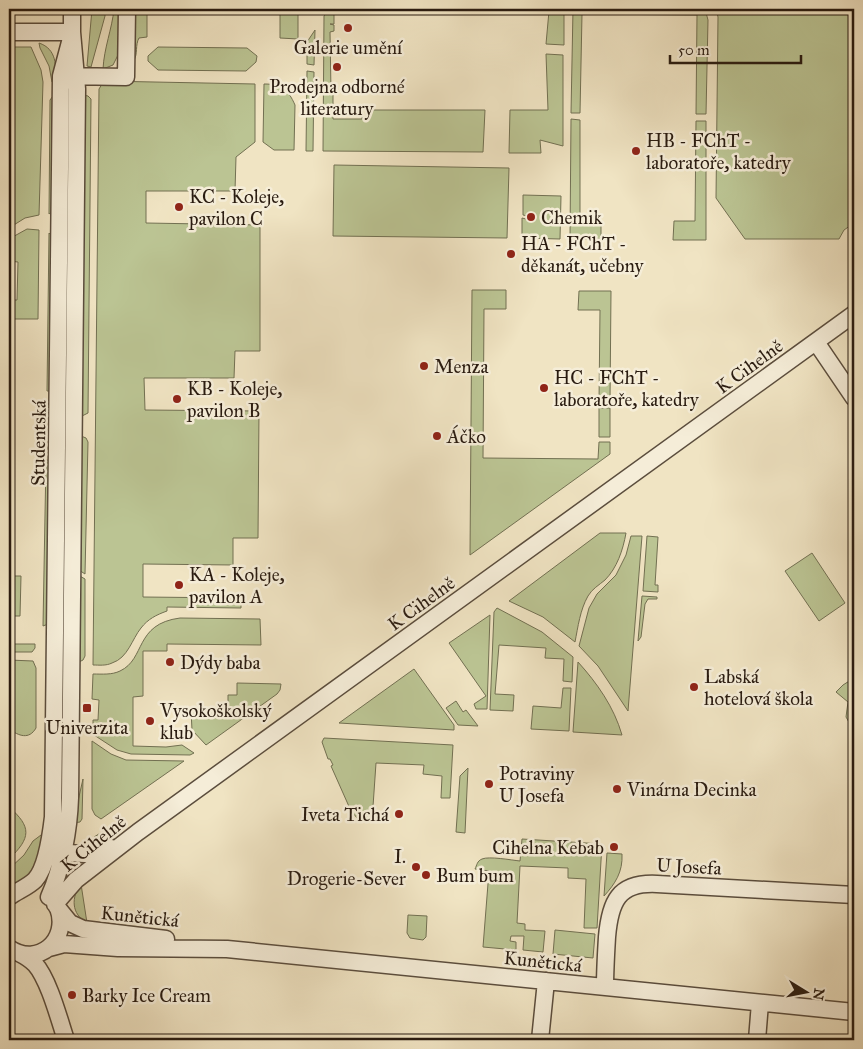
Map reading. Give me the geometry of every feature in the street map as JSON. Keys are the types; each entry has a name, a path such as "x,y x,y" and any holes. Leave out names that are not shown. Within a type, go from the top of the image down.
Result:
{"street":[{"name":"Studentská","path":"11,895 35,880 40,874 52,828 72,9"},
{"path":"69,76 126,76 127,9"},
{"path":"9,32 72,32"},
{"name":"Studentská","path":"54,903 54,884 67,829 70,798 69,76"},
{"name":"K Cihelně","path":"54,903 82,875 138,832 854,314"},
{"path":"816,342 854,398"},
{"path":"46,855 52,852 93,853 119,844 138,832"},
{"name":"U Josefa","path":"605,987 605,962 611,909 621,893 632,887 648,883 854,895"},
{"path":"11,895 32,890 38,891 54,903 61,926 57,938 46,949 50,993"},
{"name":"Kunětická","path":"54,903 70,923 83,929 180,940 227,949 854,1012"},
{"name":"Kunětická","path":"14,950 34,954 64,944 118,948 227,949"},
{"path":"14,950 28,958 36,966 50,993 66,1040"},
{"path":"540,1040 546,981"},
{"path":"757,1040 760,1003"}],"green space":[{"path":"92,9 105,9 105,16 91,67 87,66"},
{"path":"114,9 119,9 118,55 113,65 103,69 112,24"},
{"path":"132,9 147,9 147,37 139,38 134,60"},
{"path":"280,9 298,9 298,39 280,38"},
{"path":"329,9 334,9 334,24 330,24 334,25 334,31 330,32 333,119 362,119 362,117 367,117 367,110 485,110 483,152 323,151 324,16"},
{"path":"546,9 564,9 564,45 546,44 549,11"},
{"path":"573,9 705,9 708,20 706,114 696,114 697,15 582,14 580,113 571,113"},
{"path":"716,9 854,9 854,223 844,230 839,239 745,239 716,198 718,17"},
{"path":"315,30 314,65 307,64 307,42"},
{"path":"39,43 49,49 52,54 55,64 56,82 52,82 49,66"},
{"path":"9,47 31,47 41,70 43,82 39,215 25,218 9,228"},
{"path":"158,47 247,48 257,56 256,62 246,71 158,70 148,61 148,56"},
{"path":"546,54 563,55 563,146 540,140 541,153 509,153 510,110 548,110"},
{"path":"307,71 314,72 313,151 306,151"},
{"path":"104,81 255,84 255,142 236,157 235,191 146,191 146,223 260,225 260,351 235,351 234,378 144,378 145,410 259,411 258,538 233,538 233,565 143,564 143,597 241,598 241,608 167,607 167,611 152,618 144,625 129,648 117,661 105,665 93,665 99,89"},
{"path":"264,84 279,86 287,91 295,105 294,150 274,150 263,142"},
{"path":"83,95 91,99 88,413 80,416"},
{"path":"53,96 54,210 49,214 50,100"},
{"path":"571,119 580,120 580,220 601,220 601,239 570,239"},
{"path":"696,121 706,121 706,240 673,240 674,221 695,221"},
{"path":"334,165 509,168 507,238 333,236"},
{"path":"523,195 561,196 560,239 522,238 522,218 534,221 535,214 523,215"},
{"path":"27,229 39,230 38,319 9,319 9,300 17,300 18,262 9,261 9,239"},
{"path":"49,233 52,236 53,391 47,391"},
{"path":"472,290 506,290 506,309 484,309 483,458 598,459 599,442 610,442 610,454 470,555"},
{"path":"579,291 611,291 610,402 599,402 600,310 578,310"},
{"path":"599,408 610,408 610,437 599,437"},
{"path":"81,436 86,438 88,442 85,574 79,570"},
{"path":"46,460 53,461 48,624 43,626"},
{"path":"600,533 626,533 621,552 613,570 592,591 585,601 575,642 543,617 509,601"},
{"path":"631,536 642,536 628,711 598,666 579,646 589,608 597,594 616,575 626,555"},
{"path":"647,536 658,537 655,585 658,585 658,592 643,591"},
{"path":"812,553 845,603 819,621 785,571"},
{"path":"78,575 85,579 85,656 83,660 77,663"},
{"path":"9,576 21,576 20,616 9,616"},
{"path":"642,596 657,597 657,599 648,599 645,604 641,637 638,641"},
{"path":"497,608 542,632 573,657 572,682 563,681 564,659 545,658 546,648 499,645 495,694 514,695 513,711 490,710 494,612"},
{"path":"490,615 487,709 476,709 474,704 486,696 449,643"},
{"path":"180,618 260,619 261,645 167,644 167,651 143,651 143,696 133,697 133,746 166,747 182,745 194,753 190,755 131,754 117,750 94,735 93,732 93,720 98,720 99,700 92,699 93,674 110,674 128,666 134,659 142,642 155,627"},
{"path":"9,644 35,644 35,648 32,652 9,652"},
{"path":"9,660 33,661 36,668 36,728 30,734 24,736 9,729"},
{"path":"578,662 604,696 622,735 573,732"},
{"path":"414,669 454,725 454,730 339,723"},
{"path":"854,678 854,731 846,717 848,702 836,692"},
{"path":"237,683 281,684 277,694 206,745 192,730 191,710 228,710 228,695 237,695"},
{"path":"563,688 571,688 569,731 531,729 533,706 561,708"},
{"path":"456,701 463,712 466,710 478,726 458,725 446,708"},
{"path":"324,738 453,745 450,798 441,798 442,776 423,774 424,765 376,763 372,821 358,819 351,811 331,766 333,765 330,759 328,759 322,742"},
{"path":"92,741 111,754 126,760 184,761 101,819 95,815 92,809"},
{"path":"468,768 465,833 456,832 460,776"},
{"path":"83,779 82,819 80,822 73,823"},
{"path":"9,807 22,821 26,833 22,845 9,859"},
{"path":"107,829 114,839 105,845 90,847 94,837"},
{"path":"41,835 46,835 35,867 26,877 9,887 9,869 24,855 33,841"},
{"path":"522,839 602,844 597,928 584,928 586,879 568,878 568,868 520,866 517,923 525,924 525,930 545,931 543,952 523,950 524,936 511,936 510,941 516,942 516,950 483,947 489,871 475,869 477,863 485,858 520,861"},
{"path":"607,853 622,854 622,860 612,887 604,896"},
{"path":"81,884 87,923 78,915 74,905 75,894"},
{"path":"408,915 427,916 426,937 423,940 410,938 407,933"},
{"path":"555,930 595,934 593,958 553,954"}],"place":[{"name":"Galerie umění","path":"348,28"},
{"name":"Prodejna odborné literatury","path":"337,67"},
{"name":"HB - FChT - laboratoře, katedry","path":"636,151"},
{"name":"KC - Koleje, pavilon C","path":"179,207"},
{"name":"Chemik","path":"531,217"},
{"name":"HA - FChT - děkanát, učebny","path":"511,254"},
{"name":"Menza","path":"424,366"},
{"name":"HC - FChT - laboratoře, katedry","path":"544,388"},
{"name":"KB - Koleje, pavilon B","path":"177,399"},
{"name":"Áčko","path":"437,436"},
{"name":"KA - Koleje, pavilon A","path":"179,585"},
{"name":"Dýdy baba","path":"170,662"},
{"name":"Labská hotelová škola","path":"694,687"},
{"name":"Univerzita","path":"87,708"},
{"name":"Vysokoškolský klub","path":"150,721"},
{"name":"Potraviny U Josefa","path":"489,784"},
{"name":"Vinárna Decinka","path":"617,789"},
{"name":"Iveta Tichá","path":"399,814"},
{"name":"Cihelna Kebab","path":"614,847"},
{"name":"I. Drogerie-Sever","path":"416,867"},
{"name":"Bum bum","path":"426,875"},
{"name":"Barky Ice Cream","path":"72,995"}]}
